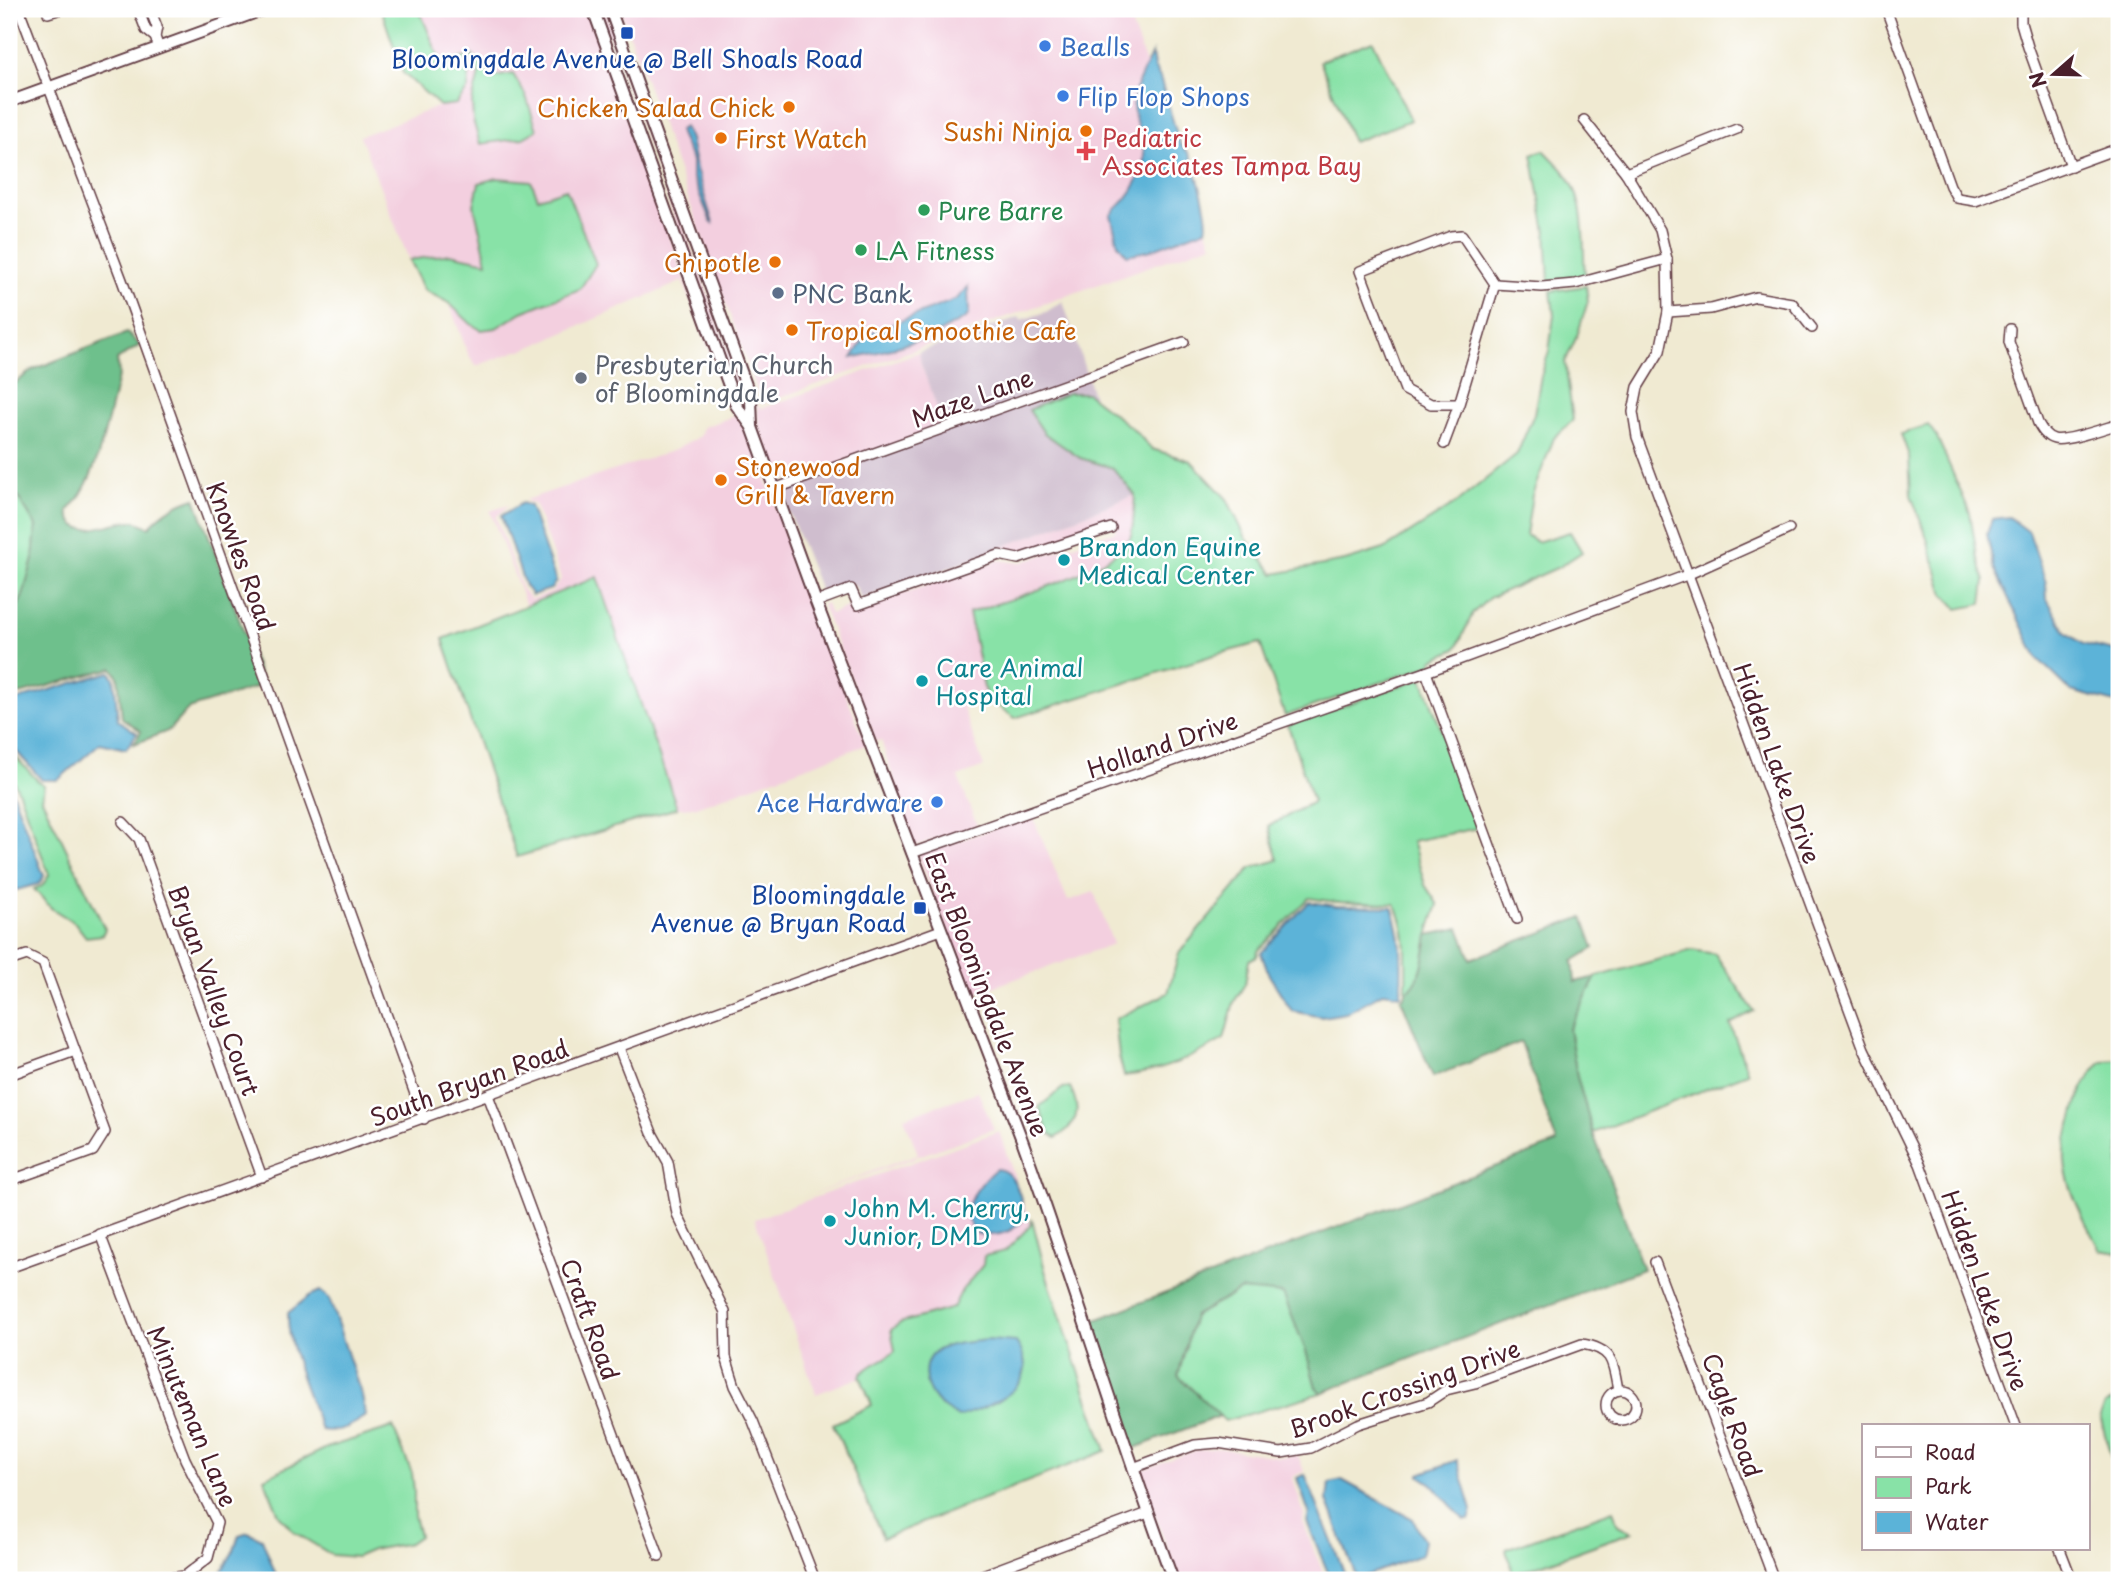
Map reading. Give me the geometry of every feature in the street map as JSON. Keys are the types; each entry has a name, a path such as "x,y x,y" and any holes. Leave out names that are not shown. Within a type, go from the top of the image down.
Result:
{"main road":[{"path":"9,102 157,42 265,9"},
{"name":"East Bloomingdale Avenue","path":"593,9 736,405 752,427 1050,1217 1148,1513 1173,1580"},
{"name":"East Bloomingdale Avenue","path":"610,9 751,399 752,427"}],"street":[{"name":"Knowles Road","path":"19,9 122,280 424,1119"},
{"path":"48,13 61,9"},
{"path":"139,9 146,30 157,42"},
{"path":"150,9 157,27 157,42"},
{"path":"1885,9 1950,186 1958,198 1975,201 2119,148"},
{"path":"2021,9 2021,23 2028,47 2071,166"},
{"name":"Hidden Lake Drive","path":"1584,120 1626,173 1660,230 1667,259 1668,312 1660,351 1638,387 1633,412 1637,437 1864,1049 1920,1164 2015,1424"},
{"path":"1626,173 1737,130"},
{"path":"1459,404 1431,404 1405,390 1360,271 1451,236 1462,235 1495,284"},
{"path":"1495,284 1542,287 1575,284 1667,259"},
{"path":"1444,444 1459,404 1495,284"},
{"path":"1668,312 1710,309 1756,297 1792,303 1812,328"},
{"path":"2010,329 2009,342 2038,424 2044,433 2049,437 2061,439 2119,424"},
{"name":"Maze Lane","path":"774,489 1184,342"},
{"path":"816,602 852,589 858,605 999,555 1018,559 1111,528"},
{"name":"Holland Drive","path":"912,853 1426,672 1687,575 1789,529"},
{"path":"1426,672 1517,919"},
{"name":"Bryan Valley Court","path":"123,822 139,839 262,1177"},
{"name":"South Bryan Road","path":"9,1268 941,930"},
{"path":"9,961 27,955 43,963 105,1132 93,1151 9,1181"},
{"path":"619,1048 652,1133 668,1162 677,1214 725,1311 726,1357 735,1386 753,1421 816,1580"},
{"path":"9,1075 75,1051"},
{"name":"Craft Road","path":"488,1095 659,1556"},
{"name":"Minuteman Lane","path":"100,1234 185,1459 217,1523 208,1558 185,1576 153,1580"},
{"name":"Cagle Road","path":"1655,1262 1774,1580"},
{"name":"Brook Crossing Drive","path":"1133,1468 1195,1445 1218,1443 1281,1453 1311,1448 1358,1424 1428,1402 1446,1390 1475,1383 1581,1344 1597,1346 1610,1357 1618,1390"},
{"path":"969,1580 1148,1513"},
{"path":"2060,1550 2072,1580"}],"shaded area":[{"path":"419,9 588,9 731,407 749,432 809,600 866,745 696,807 677,808 597,578 526,606 490,511 509,505 496,517 522,589 531,599 552,592 561,579 535,505 525,500 675,450 700,436 703,427 734,416 683,281 521,351 476,366 468,354 449,303 471,324 496,328 522,312 580,289 565,189 538,198 474,205 487,262 450,254 409,260 360,136 440,106 456,104 472,56 442,65","holes":["474,57 493,77 513,74 523,138 480,143 473,120 472,102 479,74"]},
{"path":"599,9 605,9 746,400 746,410 741,403"},
{"path":"620,9 1126,9 1212,244 762,404"},
{"path":"1063,301 1094,398 1087,393 1080,458 1113,468 1135,495 861,599 856,587 850,584 822,595 781,492 945,429 919,352 1019,317 1021,320 1046,312"},
{"path":"919,352 945,428 817,478 813,470 778,482 758,425 756,402 763,408"},
{"path":"1135,495 1131,537 1111,558 1067,579 970,613 986,698 963,708 984,767 958,777 977,825 915,846 881,740 876,742 822,605 826,603 830,614 852,605 859,609 999,560 1019,563 1116,531 1114,522 1018,554 997,551 938,572"},
{"path":"1032,815 1068,901 1094,892 1113,944 971,995 918,855"},
{"path":"978,1092 994,1129 797,1200 918,1154 904,1117"},
{"path":"999,1131 1057,1303 816,1394 755,1219"},
{"path":"1218,1448 1280,1457 1298,1455 1304,1471 1293,1479 1304,1514 1303,1523 1326,1580 1179,1580 1139,1471 1196,1450"}],"green space":[{"path":"381,9 419,9 442,65 472,55 493,77 513,74 526,96 537,130 523,138 480,144 473,120 472,102 479,74 473,57 468,89 456,104 440,106 403,73"},
{"path":"1373,41 1411,120 1353,142 1320,61"},
{"path":"1544,150 1563,170 1577,194 1582,221 1585,276 1549,282 1546,232 1532,154"},
{"path":"497,178 531,181 538,198 566,189 596,264 580,289 522,312 496,328 481,330 449,303 424,290 409,260 450,254 487,262 474,205 479,183"},
{"path":"1586,286 1588,301 1565,362 1573,420 1554,438 1532,495 1526,535 1537,542 1570,532 1582,552 1559,567 1489,598 1473,613 1456,649 1432,660 1433,664 1285,716 1260,643 1015,718 986,698 969,613 1056,583 1101,563 1130,538 1132,529 1135,495 1113,468 1080,458 1044,433 1029,410 1068,393 1087,393 1133,429 1152,449 1191,461 1227,499 1246,538 1274,574 1345,561 1384,549 1455,504 1517,454 1534,414 1549,351 1554,315 1551,291"},
{"path":"127,333 140,345 117,360 119,373 95,465 79,498 68,511 78,527 86,529 124,521 133,521 149,527 170,509 195,498 263,685 188,709 168,731 134,744 141,731 122,718 118,677 112,668 9,697 9,623 23,596 33,559 36,526 9,486 9,388 32,370"},
{"path":"1928,425 1937,437 1970,513 1977,555 1985,581 1982,604 1958,609 1944,594 1911,495 1909,456 1901,434"},
{"path":"9,486 36,526 33,559 23,597 9,623"},
{"path":"597,577 677,808 517,857 443,639"},
{"path":"1422,678 1478,828 1412,841 1425,885 1438,905 1422,968 1412,987 1406,992 1405,936 1395,904 1309,898 1258,951 1257,956 1249,960 1245,984 1234,1002 1224,1039 1176,1063 1124,1076 1115,1019 1168,993 1179,953 1251,868 1278,860 1269,826 1313,802 1288,725"},
{"path":"9,750 44,785 42,799 105,929 102,935 86,937 75,923 51,908 34,889 42,886 49,875 18,790 9,773"},
{"path":"1583,917 1594,948 1573,961 1575,982 1596,977 1569,1029 1577,1077 1593,1133 1643,1269 1321,1393 1316,1387 1306,1351 1283,1294 1241,1290 1194,1316 1178,1376 1220,1416 1132,1449 1090,1322 1557,1143 1521,1042 1433,1077 1401,999 1420,974 1428,935 1459,928 1471,959"},
{"path":"1692,950 1715,954 1754,1011 1730,1024 1748,1073 1593,1133 1577,1077 1569,1029 1596,977"},
{"path":"2119,1060 2119,1253 2100,1250 2088,1227 2067,1175 2065,1149 2078,1101 2087,1081 2102,1061"},
{"path":"1070,1087 1076,1103 1076,1116 1069,1128 1056,1138 1049,1133 1039,1107 1063,1088"},
{"path":"1032,1219 1046,1274 1106,1451 883,1538 833,1424 872,1405 860,1376 867,1368 895,1351 891,1330 900,1323 953,1308 962,1290 983,1265 984,1256 1005,1251 1031,1225"},
{"path":"1241,1290 1283,1293 1306,1351 1316,1387 1321,1393 1225,1421 1178,1376 1194,1316"},
{"path":"2119,1396 2119,1467 2111,1457 2100,1416 2105,1405"},
{"path":"393,1427 412,1473 414,1516 419,1536 409,1543 372,1550 356,1557 332,1555 294,1532 279,1515 264,1478 329,1447"},
{"path":"1613,1510 1618,1525 1632,1532 1512,1575 1506,1549"}],"water":[{"path":"1152,53 1154,67 1160,78 1180,144 1188,152 1198,179 1207,222 1206,229 1148,251 1127,255 1118,244 1111,215 1132,191 1143,165 1144,150 1133,105 1137,85"},
{"path":"684,127 690,139 696,169 713,223 692,176 692,161 679,130"},
{"path":"968,286 969,313 966,318 938,333 891,349 852,358 867,334 957,299"},
{"path":"522,503 530,506 556,581 551,589 532,595 525,586 501,516"},
{"path":"2009,517 2029,532 2046,583 2047,599 2066,632 2083,644 2119,652 2119,704 2071,691 2037,658 1994,568 1987,534 1992,519"},
{"path":"110,672 114,678 118,720 137,733 126,749 100,743 58,780 42,780 9,743 9,702"},
{"path":"9,783 44,876 39,884 17,890 9,887"},
{"path":"1309,902 1336,906 1392,907 1400,939 1401,995 1384,992 1346,1013 1322,1017 1292,1011 1269,975 1261,953"},
{"path":"996,1169 1009,1175 1018,1189 1022,1221 1002,1234 978,1234 968,1220 968,1205 978,1188"},
{"path":"320,1291 329,1298 363,1400 365,1416 350,1426 333,1431 321,1430 295,1357 289,1327 288,1313 309,1296"},
{"path":"988,1340 1016,1342 1024,1357 1025,1371 1011,1392 985,1407 958,1417 932,1395 926,1381 926,1366 933,1353 940,1349"},
{"path":"1457,1460 1472,1510 1469,1520 1464,1520 1432,1484 1420,1476"},
{"path":"1305,1474 1347,1580 1331,1580 1307,1522 1309,1513 1297,1478"},
{"path":"1342,1480 1413,1519 1424,1541 1421,1555 1357,1579 1327,1500 1329,1483"},
{"path":"248,1532 262,1539 278,1580 217,1580 239,1535"}],"place":[{"name":"Bloomingdale Avenue @ Bell Shoals Road","path":"627,33"},
{"name":"Bealls","path":"1045,46"},
{"name":"Flip Flop Shops","path":"1063,96"},
{"name":"Chicken Salad Chick","path":"789,107"},
{"name":"Sushi Ninja","path":"1086,131"},
{"name":"First Watch","path":"721,138"},
{"name":"Pediatric Associates Tampa Bay","path":"1086,151"},
{"name":"Pure Barre","path":"924,210"},
{"name":"LA Fitness","path":"861,250"},
{"name":"Chipotle","path":"775,262"},
{"name":"PNC Bank","path":"778,293"},
{"name":"Tropical Smoothie Cafe","path":"792,330"},
{"name":"Presbyterian Church of Bloomingdale","path":"581,378"},
{"name":"Stonewood Grill & Tavern","path":"721,480"},
{"name":"Brandon Equine Medical Center","path":"1064,560"},
{"name":"Care Animal Hospital","path":"922,681"},
{"name":"Ace Hardware","path":"937,802"},
{"name":"Bloomingdale Avenue @ Bryan Road","path":"920,908"},
{"name":"John M. Cherry, Junior, DMD","path":"830,1221"}]}
